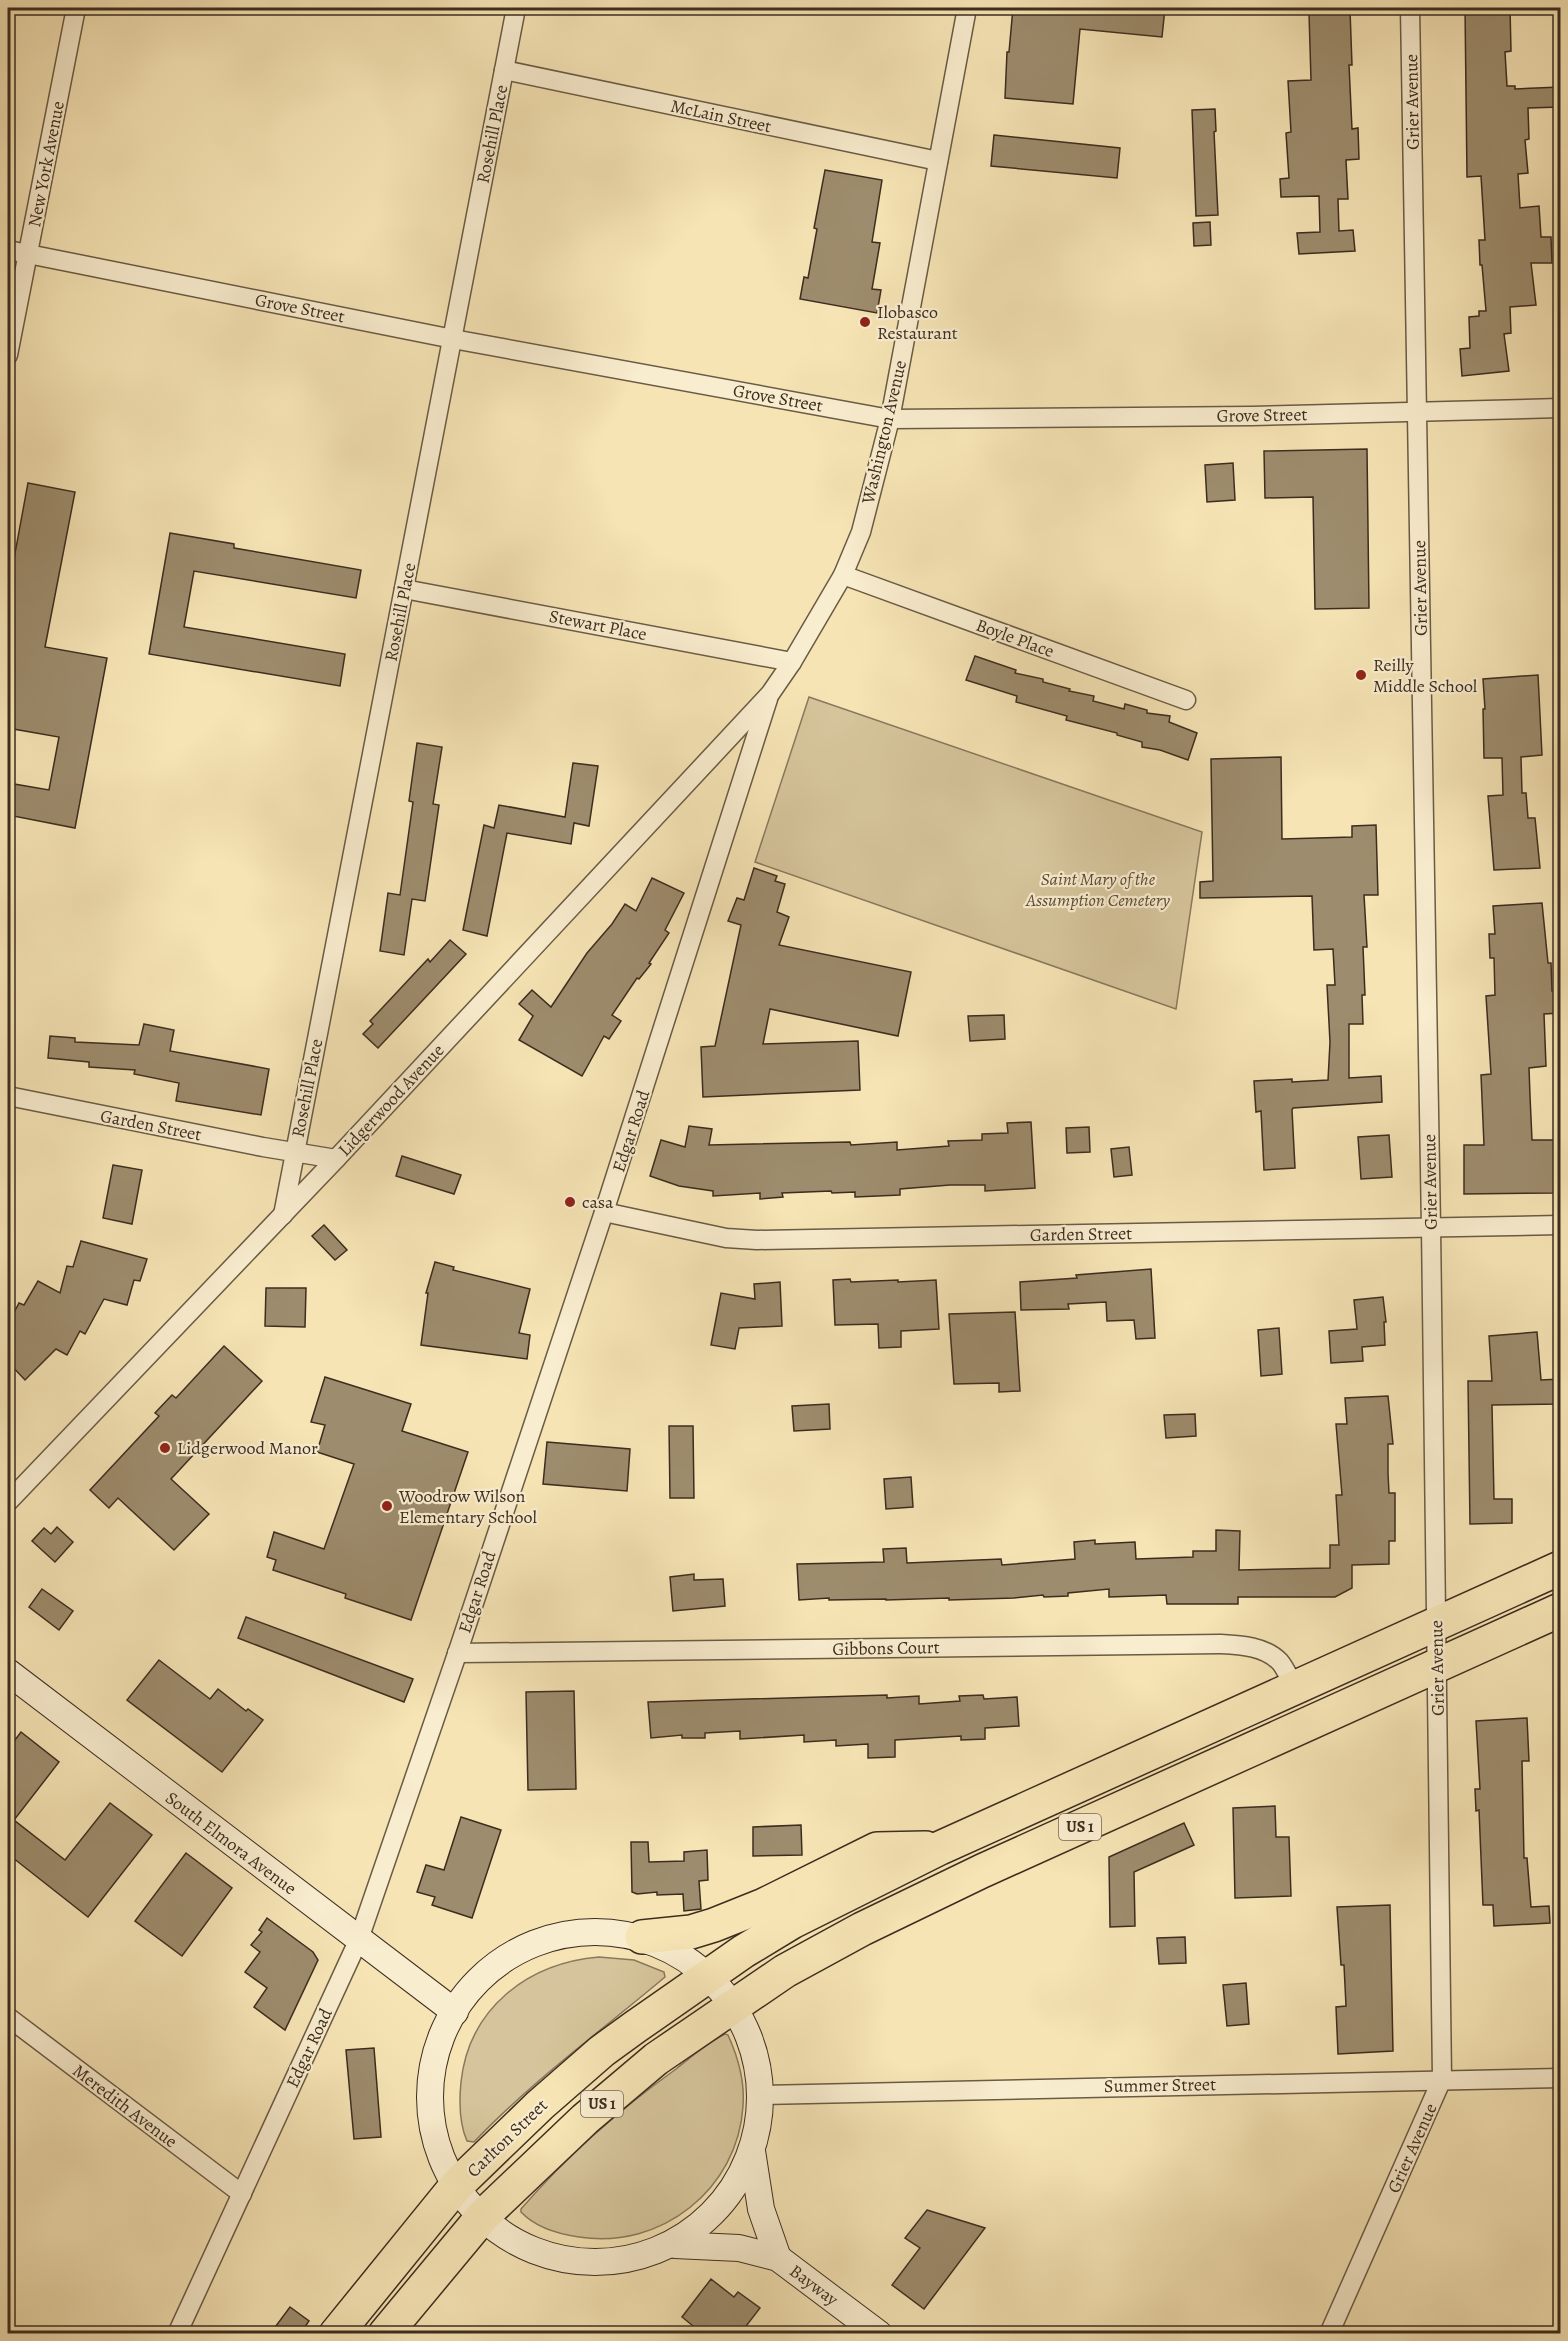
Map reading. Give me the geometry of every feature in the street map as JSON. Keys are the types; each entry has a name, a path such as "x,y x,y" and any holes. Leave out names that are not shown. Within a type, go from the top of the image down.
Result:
{"highway":[{"name":"US 1","path":"708,1974 792,1922 940,1848 1560,1569"},
{"name":"US 1","path":"385,2334 483,2216 620,2088 692,2033 815,1954 972,1875 1560,1610"},
{"path":"642,1937 691,1932 725,1921 877,1850 940,1848"},
{"name":"Carlton Street","path":"336,2334 456,2186 540,2105 603,2051 708,1974"}],"main road":[{"name":"South Elmora Avenue","path":"8,1672 455,2012"},
{"path":"599,1931 642,1937 675,1951 708,1974 733,2005 752,2050 760,2095 758,2126 752,2150 739,2182 727,2202 708,2222 675,2245 656,2253 625,2260 583,2260 526,2246 506,2235 483,2216 456,2186 439,2161 429,2122 427,2091 436,2046 455,2012 476,1987 499,1966 540,1942 573,1934 599,1931"},
{"name":"Bayway","path":"752,2150 761,2209 778,2258"},
{"name":"Bayway","path":"675,2245 739,2248 778,2258 879,2334"}],"street":[{"name":"New York Avenue","path":"8,355 76,8"},
{"name":"Rosehill Place","path":"283,1215 516,8"},
{"name":"Washington Avenue","path":"770,694 792,662 843,575 861,532 890,419 966,8"},
{"name":"Grier Avenue","path":"1329,2334 1442,2079 1431,1227 1410,8"},
{"name":"McLain Street","path":"504,70 938,161"},
{"name":"Grove Street","path":"8,250 453,339 890,419 1252,416 1560,408"},
{"name":"Boyle Place","path":"843,575 1186,700"},
{"name":"Stewart Place","path":"404,589 792,662"},
{"name":"Lidgerwood Avenue","path":"8,1502 336,1159 770,694"},
{"name":"Edgar Road","path":"177,2334 359,1939 604,1212 770,694"},
{"name":"Garden Street","path":"8,1096 295,1153 336,1159"},
{"name":"Garden Street","path":"604,1212 726,1238 757,1240 1560,1225"},
{"name":"Gibbons Court","path":"457,1653 1220,1644 1245,1646 1273,1656 1281,1663 1294,1688"},
{"name":"Meredith Avenue","path":"8,2017 242,2194"},
{"name":"Summer Street","path":"760,2095 1560,2078"}],"green space":[{"name":"Saint Mary of the Assumption Cemetery","path":"809,697 1202,832 1176,1009 755,862"},
{"path":"599,1957 634,1960 664,1972 665,1977 543,2077 474,2142 467,2141 460,2112 461,2082 466,2056 476,2032 489,2012 506,1994 526,1980 573,1961"},
{"path":"725,2034 728,2035 735,2052 742,2078 743,2106 738,2136 727,2163 711,2187 690,2208 666,2223 639,2234 609,2239 579,2237 555,2232 533,2222 521,2212 521,2209 575,2152 614,2117 699,2050"}],"building":[{"path":"1013,8 1165,8 1162,37 1080,29 1073,104 1005,98 1007,52 1009,52"},
{"path":"1465,8 1510,8 1511,51 1505,52 1507,86 1515,86 1515,89 1560,87 1560,107 1528,108 1529,139 1525,140 1528,173 1518,174 1520,208 1539,206 1541,237 1551,237 1552,263 1531,263 1536,305 1510,307 1511,333 1504,334 1509,371 1462,376 1460,349 1470,348 1469,317 1479,316 1479,311 1486,311 1479,240 1485,240 1481,176 1467,177"},
{"path":"1350,10 1352,65 1349,65 1352,129 1358,128 1359,159 1346,160 1348,199 1338,199 1339,231 1353,230 1355,251 1299,254 1297,233 1320,232 1319,196 1281,197 1280,179 1289,178 1286,133 1291,132 1288,81 1311,80 1309,13"},
{"path":"1215,109 1218,215 1196,216 1192,110"},
{"path":"994,135 1120,148 1117,178 991,166"},
{"path":"825,170 882,180 872,242 880,243 872,289 881,290 877,313 800,299 804,277 808,278 817,229 814,228"},
{"path":"1210,222 1211,245 1194,246 1193,223"},
{"path":"1367,449 1369,608 1315,609 1313,497 1265,498 1264,451"},
{"path":"1233,463 1235,500 1207,502 1205,465"},
{"path":"28,483 75,492 45,647 107,658 75,828 8,815 8,783 49,790 59,737 8,728 8,591"},
{"path":"170,533 234,544 234,548 361,570 356,598 194,571 184,627 345,654 340,686 149,654"},
{"path":"975,656 1016,670 1015,673 1043,679 1043,682 1070,689 1069,691 1094,696 1093,701 1124,709 1125,704 1147,710 1147,713 1170,716 1169,722 1197,733 1188,760 1160,750 1142,747 1142,742 1117,735 1117,733 1066,720 1067,716 1016,702 1017,696 966,680"},
{"path":"1538,675 1542,755 1521,757 1522,793 1526,793 1528,818 1535,818 1540,868 1494,870 1488,796 1503,795 1502,758 1484,758 1483,679"},
{"path":"417,743 442,747 433,804 439,805 425,901 412,899 404,955 380,951 388,893 400,895 413,802 409,801"},
{"path":"1281,757 1282,839 1352,837 1352,826 1376,825 1378,895 1364,895 1367,947 1363,947 1365,995 1362,995 1363,1024 1349,1024 1349,1078 1381,1076 1382,1102 1293,1108 1295,1168 1264,1170 1261,1111 1256,1112 1254,1081 1328,1080 1330,1042 1327,985 1335,985 1333,949 1314,950 1312,896 1200,898 1200,882 1213,881 1211,759"},
{"path":"573,763 598,766 589,826 574,823 571,844 507,833 487,936 463,930 484,825 494,828 499,805 565,817"},
{"path":"754,868 777,876 775,881 785,884 777,912 789,917 779,945 911,972 898,1036 770,1009 763,1044 858,1041 860,1090 703,1097 701,1047 715,1046 741,925 728,921 737,898 744,900"},
{"path":"652,878 684,893 665,930 669,933 649,963 651,964 639,979 637,978 612,1015 621,1021 609,1039 604,1036 582,1076 519,1040 533,1016 519,1004 532,990 551,1007 587,953 612,924 625,904 636,911"},
{"path":"1542,903 1548,963 1551,963 1552,991 1560,991 1560,1013 1544,1014 1546,1066 1529,1068 1530,1096 1532,1140 1554,1140 1555,1193 1464,1194 1464,1145 1484,1145 1481,1075 1491,1074 1486,996 1495,995 1494,958 1490,958 1489,934 1495,934 1493,906"},
{"path":"450,940 466,954 378,1048 363,1034 373,1024 370,1021 428,959 430,962"},
{"path":"1004,1015 1005,1039 970,1041 968,1016"},
{"path":"144,1024 174,1030 170,1051 269,1069 261,1115 176,1101 179,1083 134,1074 135,1070 89,1067 89,1062 48,1058 50,1036 75,1038 75,1042 139,1045"},
{"path":"1031,1122 1035,1188 985,1191 985,1185 950,1185 900,1189 900,1195 855,1197 855,1192 832,1193 831,1191 782,1193 783,1197 760,1199 760,1193 713,1196 713,1191 679,1186 650,1176 661,1140 685,1147 689,1126 712,1129 709,1145 850,1142 851,1145 897,1142 897,1150 949,1146 948,1141 982,1140 982,1134 1008,1133 1007,1123"},
{"path":"1089,1127 1090,1152 1067,1153 1066,1128"},
{"path":"1389,1135 1392,1177 1361,1179 1358,1137"},
{"path":"1129,1147 1132,1175 1114,1177 1111,1149"},
{"path":"402,1156 461,1175 454,1194 396,1176"},
{"path":"113,1165 142,1170 132,1224 103,1218"},
{"path":"324,1225 347,1250 335,1260 312,1236"},
{"path":"81,1241 147,1259 140,1281 134,1280 127,1305 104,1299 85,1334 80,1331 67,1355 56,1349 25,1380 8,1362 8,1324 19,1303 24,1305 38,1281 60,1293 67,1266 73,1267"},
{"path":"435,1262 454,1267 453,1270 530,1289 519,1333 530,1335 527,1359 421,1345 428,1293 426,1293"},
{"path":"1151,1269 1155,1338 1136,1339 1134,1320 1107,1321 1106,1302 1068,1304 1069,1309 1021,1310 1020,1282"},
{"path":"850,1279 851,1282 936,1280 939,1329 901,1331 901,1347 879,1348 878,1324 835,1325 833,1280"},
{"path":"780,1282 782,1326 739,1328 735,1349 711,1345 721,1293 755,1299 754,1284"},
{"path":"266,1288 306,1288 305,1327 265,1326"},
{"path":"1383,1297 1386,1322 1384,1322 1385,1345 1362,1347 1363,1361 1331,1363 1329,1331 1357,1329 1354,1300"},
{"path":"1015,1312 1020,1391 999,1392 999,1383 954,1384 949,1314"},
{"path":"1279,1328 1282,1374 1261,1376 1258,1330"},
{"path":"1537,1332 1541,1380 1560,1379 1560,1404 1492,1405 1494,1499 1512,1499 1512,1523 1470,1524 1468,1381 1492,1381 1489,1336"},
{"name":"Lidgerwood Manor","path":"224,1346 262,1381 171,1479 209,1514 174,1550 118,1498 109,1508 90,1490 159,1416 155,1413 172,1395 176,1398"},
{"path":"325,1377 411,1404 402,1431 468,1452 411,1620 345,1598 346,1594 273,1570 276,1560 267,1557 274,1532 324,1549 354,1464 317,1452 325,1425 311,1422"},
{"path":"1388,1396 1393,1444 1388,1444 1389,1493 1395,1493 1395,1541 1389,1541 1389,1564 1352,1565 1352,1588 1335,1597 1238,1597 1238,1604 1167,1604 1166,1595 1109,1597 1109,1589 1068,1593 1068,1596 1044,1597 1043,1595 949,1600 949,1598 829,1600 829,1598 799,1600 797,1564 884,1562 883,1549 906,1548 907,1563 1001,1559 1002,1565 1075,1559 1074,1542 1095,1540 1095,1544 1135,1542 1136,1559 1193,1557 1193,1551 1216,1551 1216,1530 1240,1531 1239,1570 1330,1568 1330,1545 1339,1545 1336,1495 1342,1495 1336,1424 1347,1424 1345,1398"},
{"path":"829,1404 830,1429 794,1431 792,1406"},
{"path":"1195,1414 1196,1436 1166,1438 1164,1415"},
{"path":"669,1426 693,1426 694,1498 670,1498"},
{"path":"547,1442 630,1449 627,1491 543,1484"},
{"path":"911,1477 913,1507 886,1509 884,1479"},
{"path":"57,1527 73,1542 55,1562 32,1541 44,1528 51,1534"},
{"path":"694,1574 694,1580 723,1579 725,1606 673,1611 670,1577"},
{"path":"42,1589 73,1611 59,1630 29,1607"},
{"path":"246,1617 413,1679 404,1702 238,1638"},
{"path":"159,1660 210,1699 218,1689 246,1711 248,1709 263,1720 222,1772 127,1700"},
{"path":"574,1691 576,1789 528,1790 526,1692"},
{"path":"887,1695 887,1698 919,1696 919,1704 960,1701 959,1696 983,1695 984,1699 1017,1697 1019,1726 985,1728 985,1739 961,1740 961,1736 895,1740 895,1757 868,1758 868,1744 836,1746 836,1740 804,1742 804,1735 740,1739 740,1731 705,1733 705,1738 682,1738 682,1735 651,1738 648,1702"},
{"path":"1527,1718 1529,1761 1522,1761 1524,1858 1527,1858 1531,1907 1549,1906 1550,1923 1494,1926 1493,1905 1483,1905 1479,1810 1476,1811 1475,1789 1480,1789 1476,1721"},
{"path":"21,1732 59,1762 14,1820 65,1860 110,1803 152,1835 88,1917 8,1854 8,1749"},
{"path":"1275,1806 1276,1837 1289,1837 1291,1896 1235,1898 1233,1808"},
{"path":"461,1817 501,1830 472,1918 432,1905 435,1897 417,1892 426,1865 444,1870"},
{"path":"1184,1823 1194,1845 1134,1872 1135,1926 1110,1927 1109,1857"},
{"path":"801,1825 802,1855 753,1856 753,1827"},
{"path":"631,1842 648,1842 649,1862 684,1861 684,1852 707,1850 708,1880 699,1881 701,1909 684,1911 683,1894 657,1895 657,1892 637,1894 632,1892"},
{"path":"186,1853 232,1888 182,1956 135,1921"},
{"path":"1390,1905 1393,2051 1338,2054 1336,2007 1346,2006 1337,1907"},
{"path":"267,1918 313,1952 318,1960 285,2030 254,2007 267,1988 245,1972 260,1952 251,1945 262,1932 259,1930"},
{"path":"1185,1937 1186,1963 1159,1964 1157,1938"},
{"path":"1246,1983 1249,2024 1227,2026 1223,1985"},
{"path":"374,2048 381,2137 354,2139 346,2050"},
{"path":"927,2210 985,2228 924,2309 892,2285 920,2248 905,2238"},
{"path":"711,2279 734,2297 738,2292 760,2308 740,2334 703,2334 682,2317"},
{"path":"290,2307 309,2321 300,2334 270,2334"}],"place":[{"name":"Ilobasco Restaurant","path":"865,322"},
{"name":"Reilly Middle School","path":"1361,675"},
{"name":"casa","path":"570,1202"},
{"name":"Lidgerwood Manor","path":"165,1448"},
{"name":"Woodrow Wilson Elementary School","path":"387,1506"}]}
